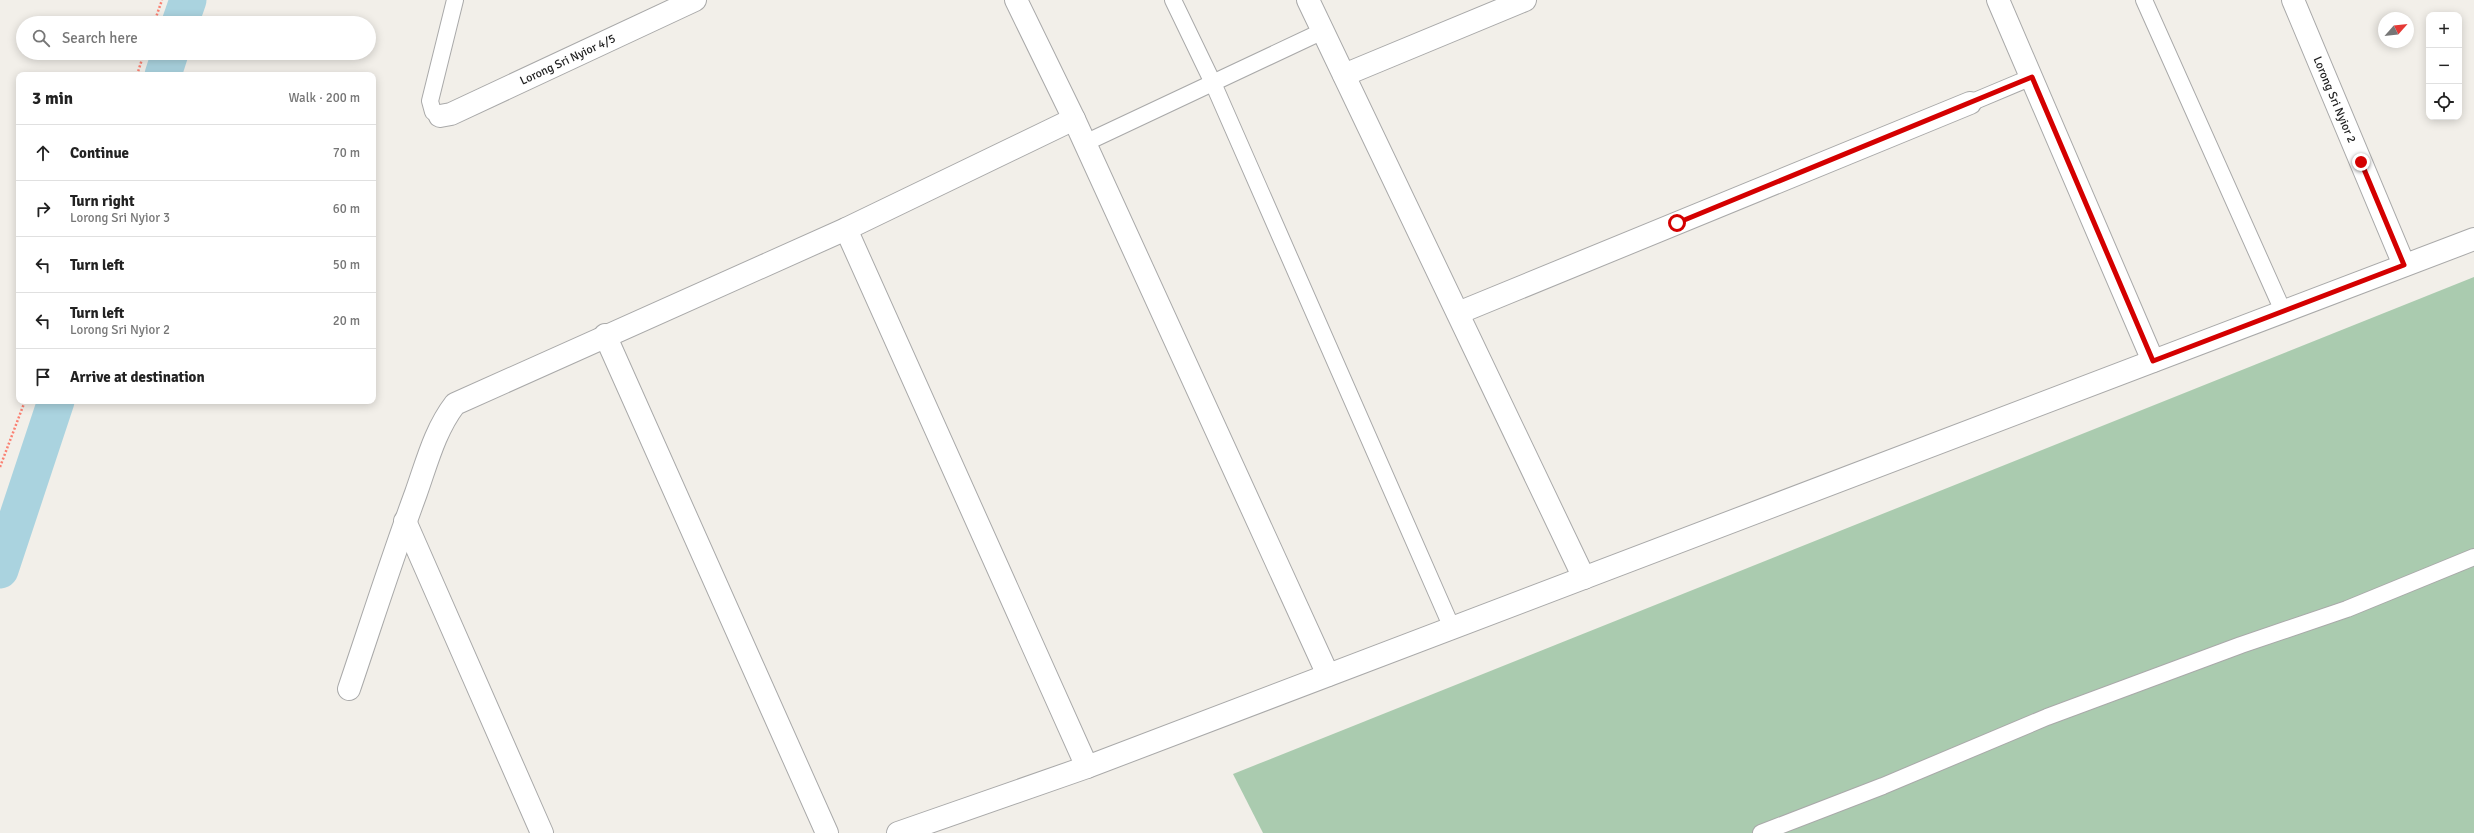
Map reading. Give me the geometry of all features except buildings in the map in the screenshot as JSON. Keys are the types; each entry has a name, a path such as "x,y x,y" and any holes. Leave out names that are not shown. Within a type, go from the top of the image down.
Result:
{"street":[{"name":"Lorong Sri Nyior 4/5","path":"440,116 451,114 695,0"},
{"path":"1016,0 1085,143 1328,675"},
{"path":"1308,0 1584,578"},
{"path":"1344,75 1524,0"},
{"path":"1998,0 2153,361"},
{"name":"Lorong Sri Nyior 2","path":"2293,0 2404,265"},
{"path":"1458,312 1970,103"},
{"path":"349,690 405,521 437,435 445,417 455,404 605,335 846,229 1074,120"},
{"path":"846,229 1087,767"},
{"path":"898,833 1087,767 2474,239"},
{"path":"605,335 827,833"},
{"path":"405,521 542,833"}],"lane":[{"path":"440,116 432,112 430,101 455,0"},
{"path":"1173,0 1213,83 1452,628"},
{"path":"2144,0 2283,312"},
{"path":"1085,143 1323,31"},
{"path":"1970,103 2032,77"},
{"path":"1761,833 1883,786 2046,716 2241,645 2347,609 2474,557"}],"path":[{"path":"156,16 162,0"},
{"path":"138,72 142,60"},
{"path":"0,467 24,404"}],"green space":[{"path":"2474,277 2474,833 1263,833 1233,774"}],"waterway":[{"path":"182,16 188,0"},
{"path":"164,72 168,60"},
{"path":"0,570 55,404"}],"route":[{"path":"1677,223 2032,77 2153,361 2404,265 2361,162"}]}
